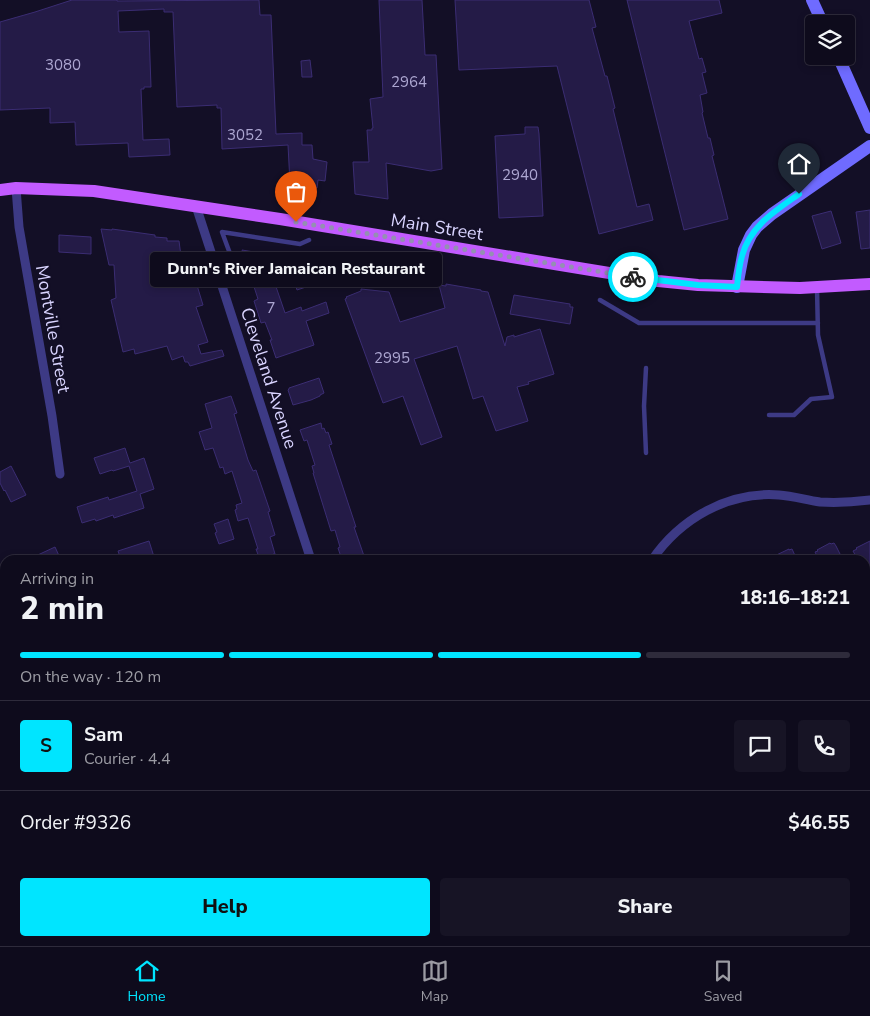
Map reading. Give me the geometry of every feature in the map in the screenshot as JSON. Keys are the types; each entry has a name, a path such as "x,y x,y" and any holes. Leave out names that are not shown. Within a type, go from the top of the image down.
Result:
{"main road":[{"path":"812,0 819,15"},
{"path":"842,65 870,128"},
{"path":"737,287 744,250 751,234 757,227 772,214 870,146"},
{"name":"Main Street","path":"0,190 16,188 94,191 658,281 737,287 800,288 870,284"}],"street":[{"name":"Montville Street","path":"16,188 19,228 52,416 60,474"},
{"name":"Cleveland Avenue","path":"196,206 309,555"},
{"path":"656,555 679,529 695,517 725,502 759,495 778,495 821,502 870,500"}],"lane":[{"path":"240,285 222,232 300,244 309,240"},
{"path":"215,265 232,259"},
{"path":"769,415 794,415 811,399 832,397 818,335 817,287"},
{"path":"600,300 639,323 818,323"},
{"path":"646,368 644,406 646,453"}],"building":[{"path":"72,0 259,0 260,15 271,15 276,134 302,133 302,145 312,145 313,159 327,162 325,181 318,180 317,188 290,183 288,145 222,149 221,108 217,108 217,105 177,107 173,12 164,12 164,9 118,11 119,32 149,31 151,87 141,89 143,140 169,139 170,155 129,157 128,143 76,145 75,122 50,123 50,108 0,110 0,22"},
{"path":"379,0 422,0 425,55 436,55 442,169 431,171 386,163 388,199 355,194 353,162 369,162 367,130 372,130 373,128 370,99 383,97"},
{"path":"455,0 589,0 596,27 592,28 605,76 607,76 615,108 613,109 637,207 649,204 653,220 599,234 557,66 459,70"},
{"path":"627,0 719,0 722,13 689,21 699,59 702,58 706,72 702,73 707,93 700,95 702,113 708,138 710,138 714,155 712,156 728,219 684,230"},
{"path":"310,60 312,77 302,77 301,61"},
{"path":"525,127 538,127 543,216 499,218 495,136 525,134"},
{"path":"870,210 870,248 861,249 856,212"},
{"path":"831,211 841,243 822,249 812,216"},
{"path":"101,229 155,235 155,237 167,238 167,241 179,241 181,256 187,256 190,283 196,282 203,305 196,307 208,342 198,345 201,354 222,350 224,356 190,366 188,362 185,362 183,356 172,360 167,346 135,354 134,349 123,352 111,300 116,298 114,265 109,265"},
{"path":"59,235 91,237 91,254 59,252"},
{"path":"242,250 284,257 285,262 304,259 310,272 312,285 297,290 291,272 273,278 285,313 301,307 302,311 326,302 329,313 306,321 314,345 276,358 270,340 272,340 265,322 261,323 254,301 258,299"},
{"path":"446,284 488,292 505,346 507,337 514,335 514,337 540,329 554,374 517,387 528,421 496,431 483,396 473,399 457,346 414,359 442,437 421,445 403,396 383,403 345,299 361,291 361,289 389,292 400,322 445,308 439,285 446,286"},
{"path":"514,295 570,304 570,307 573,307 570,324 510,314"},
{"path":"319,378 324,393 311,400 293,405 289,388"},
{"path":"231,396 237,413 234,414 248,460 253,471 256,470 270,511 268,512 275,535 270,537 275,554 273,555 258,555 248,518 238,521 235,510 237,509 236,505 242,503 232,471 225,474 223,467 220,468 213,448 205,450 199,432 212,428 205,404"},
{"path":"321,423 322,429 324,428 326,433 328,432 332,444 329,445 364,555 340,555 335,530 331,531 313,473 312,466 315,465 307,440 304,441 300,430"},
{"path":"125,448 130,463 144,458 154,489 140,494 144,508 114,518 113,515 96,521 95,519 82,523 77,507 108,497 109,500 137,491 129,466 100,474 94,458"},
{"path":"11,466 26,495 11,502 0,483 0,472"},
{"path":"228,519 234,539 219,544 214,524"},
{"path":"149,541 153,555 119,555 118,551"},
{"path":"870,541 870,555 855,555 853,551"},
{"path":"830,543 834,543 840,555 816,555 815,552"},
{"path":"55,547 59,555 38,555"},
{"path":"792,549 795,555 776,555"}],"way so far":[{"path":"296,222 633,277"}],"place":[{"name":"Dunn's River Jamaican Restaurant","path":"296,222"}],"route":[{"path":"633,277 698,285 737,287 742,257 751,234 764,220 799,194"}]}
